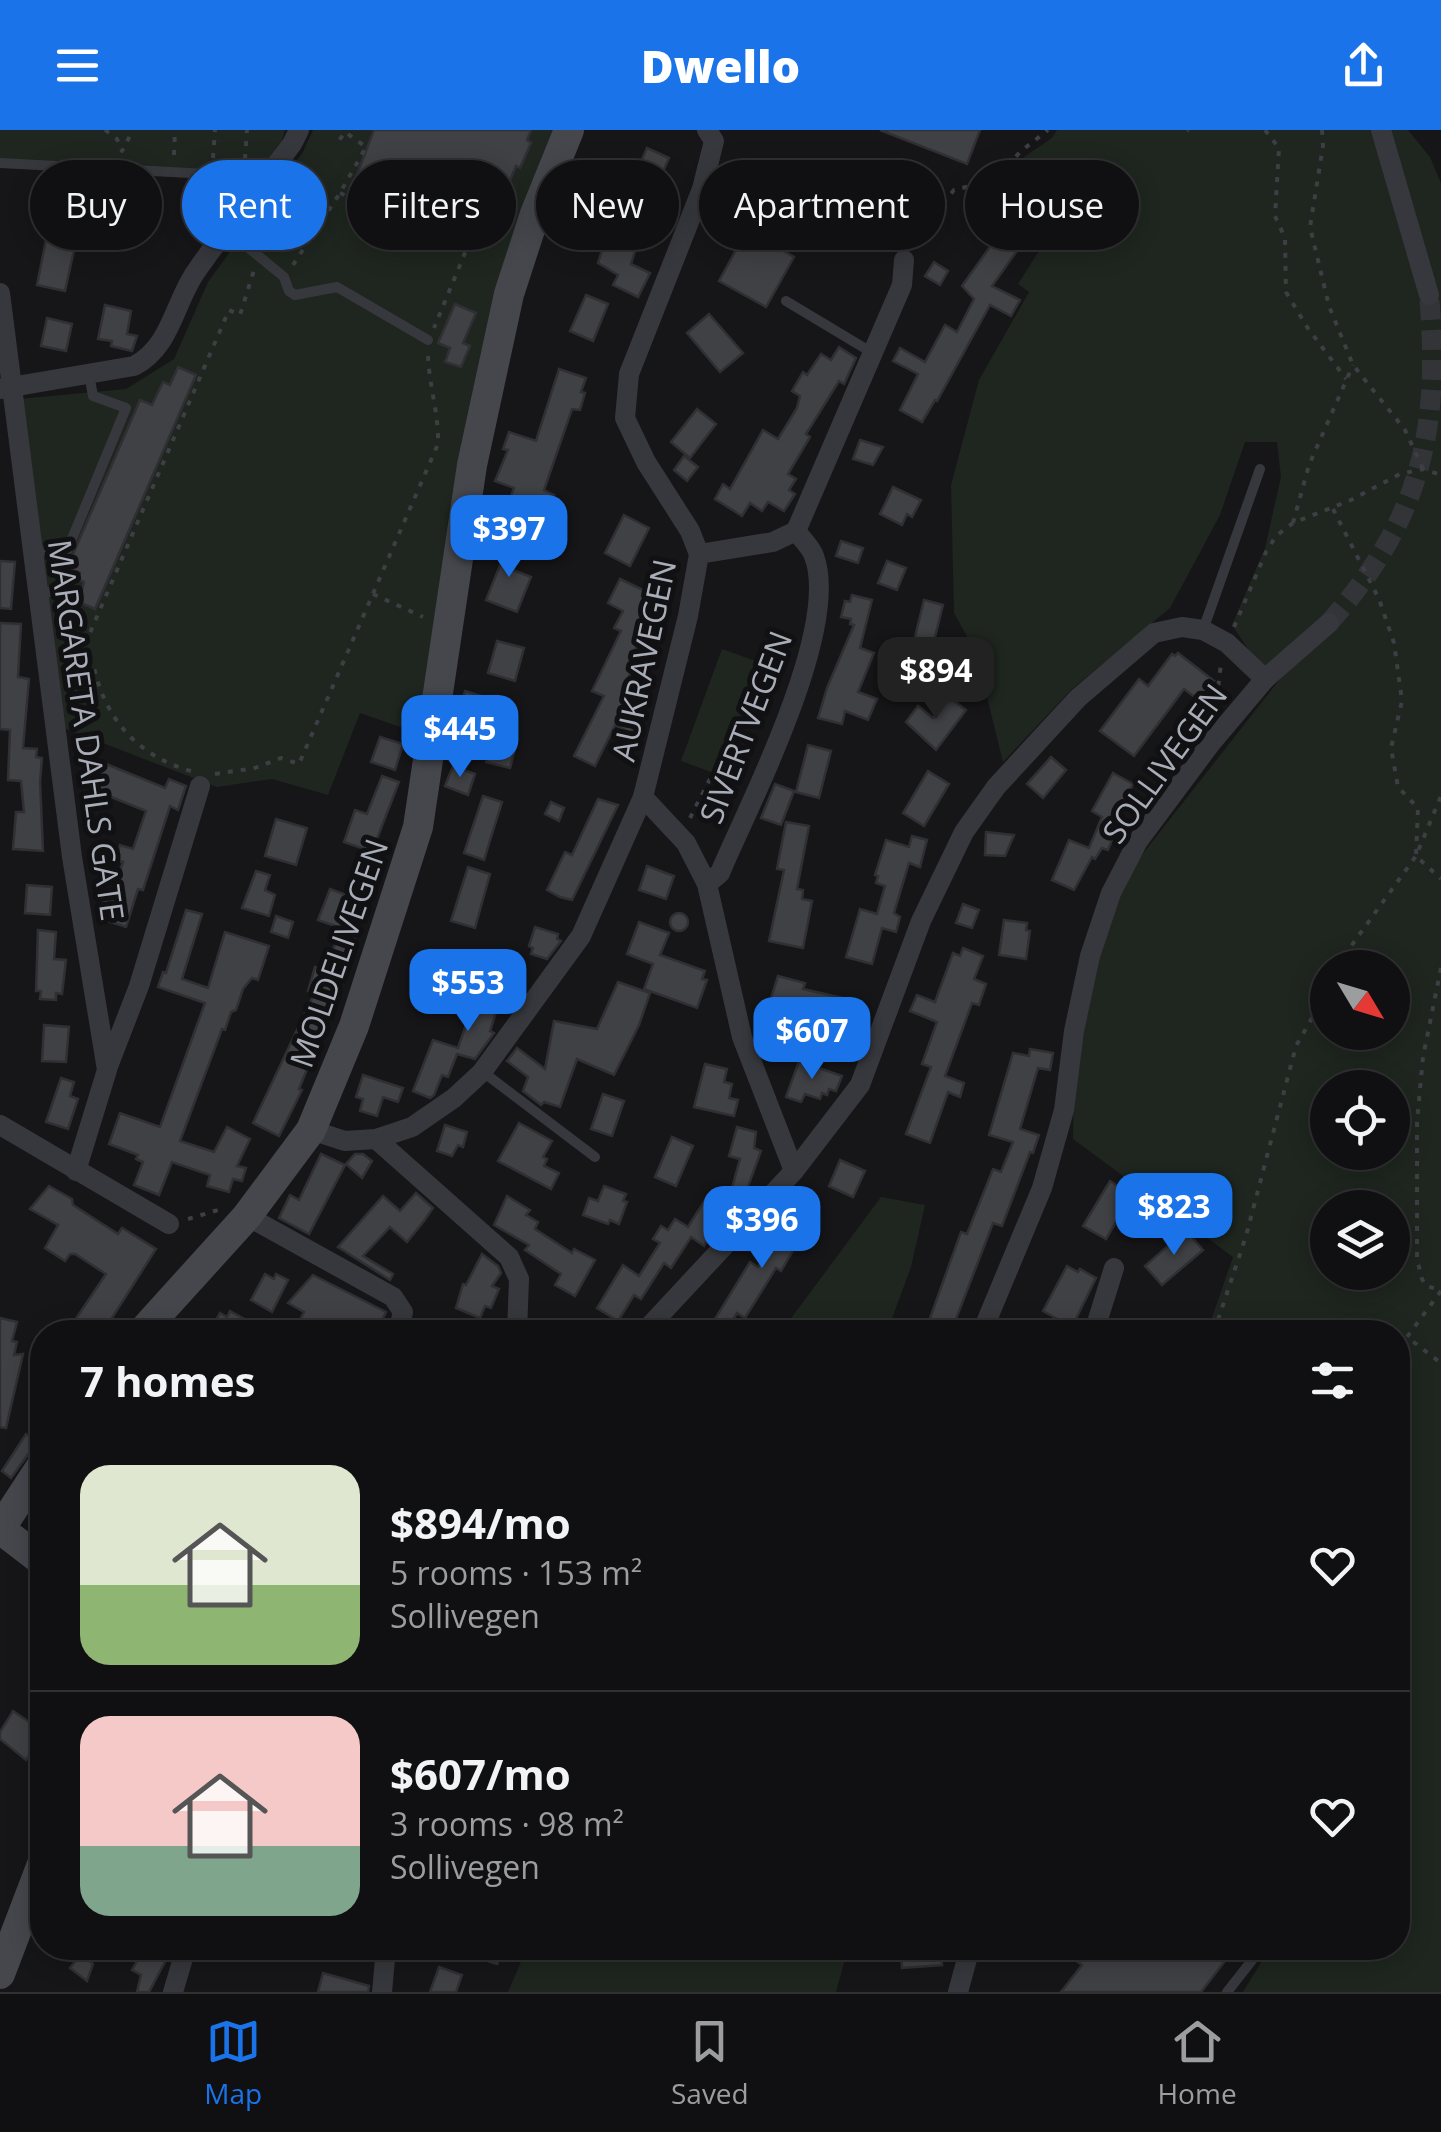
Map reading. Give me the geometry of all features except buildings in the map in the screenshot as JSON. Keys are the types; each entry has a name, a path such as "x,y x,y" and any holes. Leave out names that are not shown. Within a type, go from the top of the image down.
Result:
{"main road":[{"name":"MOLDELIVEGEN","path":"152,1320 238,1212 311,1130 354,1026 418,827 476,446 510,294 535,214 568,130"},
{"path":"30,1483 0,1529 30,1552"},
{"path":"0,1974 30,1895"}],"street":[{"path":"278,160 299,130"},
{"path":"1381,130 1429,295"},
{"name":"AUKRAVEGEN","path":"311,1130 345,1141 376,1139 412,1127 454,1098 482,1072 581,936 643,796 688,616 698,554 690,531 646,462 626,418 629,374 702,189 716,134"},
{"path":"5,388 134,366 150,358 194,274 211,250"},
{"path":"698,554 773,542 796,531 902,285 904,260"},
{"name":"MARGARETA DAHLS GATE","path":"0,293 5,388 106,1070 76,1171"},
{"name":"SIVERTVEGEN","path":"707,884 720,873 796,692 815,632 820,593 814,554 796,531"},
{"path":"1265,679 1329,623"},
{"name":"SOLLIVEGEN","path":"655,1320 794,1171 860,1085 940,878 964,832 996,786 1078,698 1154,634 1182,627 1204,630 1227,643 1265,679 1211,743 1138,841 1111,893 1090,956 1074,1031 1064,1110 1042,1188 987,1320"},
{"path":"106,1070 140,986 200,777"},
{"path":"643,796 686,843 707,884 742,1037 794,1171"},
{"path":"0,1125 170,1224"},
{"path":"376,1139 509,1257 519,1279 517,1320"},
{"path":"238,1212 393,1296 403,1312 401,1320"},
{"path":"1098,1320 1114,1268"},
{"path":"173,1992 182,1960"},
{"path":"382,1992 385,1960"},
{"path":"958,1992 967,1960"}],"lane":[{"path":"0,163 182,172"},
{"path":"251,250 284,277 289,292 337,286 428,340"},
{"path":"786,301 870,352"},
{"path":"32,552 45,551 64,558 126,408 94,396 89,374"},
{"path":"1204,630 1260,469"},
{"path":"38,594 54,591 74,596"},
{"path":"482,1072 595,1157"},
{"path":"1227,1992 1252,1960"}],"path":[{"path":"105,130 118,140 122,151 133,130"},
{"path":"174,155 175,130"},
{"path":"213,158 214,130"},
{"path":"245,158 247,130"},
{"path":"904,260 909,238 954,190 995,180 1020,152 1048,130"},
{"path":"1265,130 1279,148 1274,216 1285,238 1286,292 1346,379"},
{"path":"1322,130 1310,228 1328,306 1353,365 1404,430 1423,469"},
{"path":"284,277 366,147 345,132 338,142"},
{"path":"261,258 240,315 229,310 80,656 94,663 112,716 138,746 200,777 237,772 281,758 299,764 438,444 439,419 428,369 428,340 451,294 467,248 340,192"},
{"path":"1294,523 1309,465 1353,365"},
{"path":"1211,743 1198,732 1217,696 1220,663 1227,643 1276,536 1294,523 1400,474 1423,469 1441,475"},
{"path":"1332,508 1379,599 1394,643 1402,701 1391,748 1398,786 1418,808 1416,856"},
{"path":"373,594 416,613"},
{"path":"675,831 695,813 713,772"},
{"path":"1351,950 1416,856 1441,796"},
{"path":"1416,856 1441,878"},
{"path":"1410,1333 1441,1291 1426,1286 1422,1279 1416,1226 1417,1122 1423,1057 1441,968"},
{"path":"1218,1320 1246,1236 1296,1046 1310,1022"},
{"path":"170,1224 238,1212"},
{"path":"1410,1339 1441,1363"}],"shaded area":[{"path":"0,130 285,130 267,160 182,160 182,168 162,168 162,160 0,160"},
{"path":"313,130 560,130 548,160 536,160 536,202 429,737 360,713 328,795 272,779 217,787 61,727 19,399 126,389 174,359 208,282 231,250 327,250 327,160 297,160"},
{"path":"1057,130 1408,130 1430,157 1441,183 1441,1992 1243,1992 1263,1960 1410,1960 1410,1320 1211,1320 1233,1257 1073,1139 1074,1034 1119,884 1280,679 1252,655 1232,625 1265,548 1281,477 1277,442 1245,442 1220,515 1170,608 1072,689 1003,762 976,653 954,613 951,485 979,380 1029,292 1018,284 1038,250 1139,250 1139,160 1021,160"},
{"path":"722,649 764,664 722,776 681,761"},
{"path":"881,1197 925,1205 911,1267 891,1320 790,1320"},
{"path":"522,1960 845,1960 836,1992 508,1992"}],"tunnel":[{"path":"1329,623 1385,548 1418,472 1431,390 1429,295"}]}
